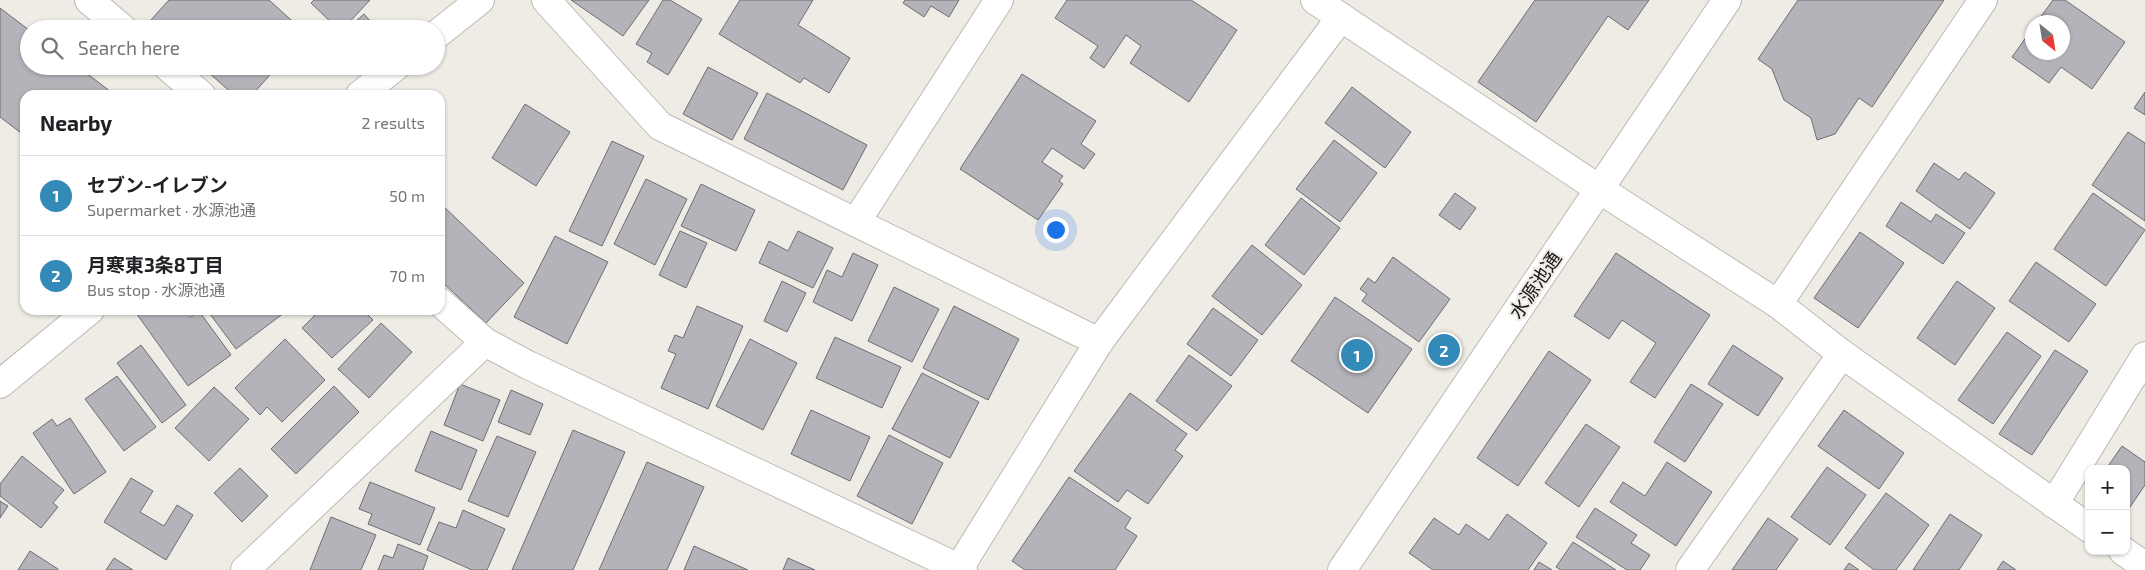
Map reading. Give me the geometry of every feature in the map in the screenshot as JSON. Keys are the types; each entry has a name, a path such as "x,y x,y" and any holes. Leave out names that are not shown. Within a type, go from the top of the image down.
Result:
{"street":[{"path":"89,0 112,20"},
{"path":"445,28 480,0"},
{"path":"546,0 660,126 1099,342"},
{"path":"856,222 999,0"},
{"path":"1315,0 1600,189 1778,304 1842,354 2085,525"},
{"name":"水源池通","path":"1342,570 1726,0"},
{"path":"1778,304 1983,0"},
{"path":"445,306 486,342 537,370 960,569 1099,342 1341,17"},
{"path":"178,75 195,90"},
{"path":"366,90 385,75"},
{"path":"1,382 84,315"},
{"path":"246,570 486,342"},
{"path":"1690,570 1842,354"},
{"path":"2054,504 2145,356"},
{"path":"2129,555 2145,566"}],"building":[{"path":"169,0 269,0 291,20 151,20"},
{"path":"314,0 370,0 351,20 329,20 311,3"},
{"path":"571,0 649,0 623,36"},
{"path":"663,0 670,0 702,19 668,75 647,62 652,53 636,44"},
{"path":"740,0 813,0 798,25 850,58 829,93 804,78 800,83 719,34"},
{"path":"905,0 959,0 949,17 931,6 924,17 903,3"},
{"path":"1067,0 1191,0 1237,30 1189,102 1130,63 1141,46 1126,35 1104,68 1090,58 1098,46 1055,18"},
{"path":"1535,0 1649,0 1628,30 1608,16 1536,122 1478,82"},
{"path":"1798,0 1944,0 1872,107 1859,98 1835,134 1817,140 1811,118 1784,100 1772,69 1758,59"},
{"path":"2053,0 2065,0 2125,42 2092,89 2061,67 2049,83 2012,57 2025,39 2025,60 2070,60 2070,15 2042,15"},
{"path":"0,8 20,23 20,75 89,75 108,90 20,90 20,132 0,117"},
{"path":"364,14 369,20 357,20"},
{"path":"708,67 758,93 732,140 683,114"},
{"path":"1022,74 1096,121 1081,144 1095,154 1084,169 1052,148 1042,162 1063,176 1059,181 1063,184 1038,220 960,169"},
{"path":"211,75 270,75 256,90 228,90"},
{"path":"1352,87 1411,132 1385,168 1325,123"},
{"path":"2145,92 2145,115 2134,108"},
{"path":"767,93 867,145 843,190 744,139"},
{"path":"525,104 570,132 536,186 492,158"},
{"path":"2128,132 2145,143 2145,221 2092,185"},
{"path":"1334,140 1377,173 1340,222 1296,189"},
{"path":"612,141 644,156 602,246 569,231"},
{"path":"1934,163 1959,180 1965,172 1995,193 1970,229 1916,191"},
{"path":"646,179 687,199 655,265 614,244"},
{"path":"701,184 755,210 736,251 681,226"},
{"path":"1455,193 1476,208 1460,230 1439,215"},
{"path":"2093,193 2145,230 2106,286 2054,249"},
{"path":"1301,198 1340,228 1304,275 1265,245"},
{"path":"1901,202 1931,222 1936,214 1965,233 1943,264 1886,226"},
{"path":"445,208 524,283 486,323 445,285"},
{"path":"680,231 707,243 686,288 659,275"},
{"path":"798,231 833,248 813,288 759,263 769,241 788,251"},
{"path":"1860,232 1904,263 1858,328 1814,298"},
{"path":"555,236 608,262 567,344 514,317"},
{"path":"1252,245 1302,285 1262,335 1212,296"},
{"path":"853,253 878,265 852,321 813,302 827,270 842,277"},
{"path":"1616,253 1710,315 1655,398 1630,382 1656,343 1622,320 1609,339 1574,316"},
{"path":"1393,257 1450,299 1419,342 1362,301 1367,294 1360,289 1368,278 1375,283"},
{"path":"2036,262 2096,304 2069,342 2009,301"},
{"path":"782,281 806,293 787,332 764,321"},
{"path":"1957,281 1995,308 1955,365 1917,338"},
{"path":"894,287 939,309 912,362 868,341"},
{"path":"1335,297 1412,349 1368,413 1291,361"},
{"path":"697,306 743,326 708,409 661,388 676,354 668,351 675,335 683,338"},
{"path":"954,306 1019,339 988,400 923,368"},
{"path":"1213,308 1258,340 1231,376 1187,344"},
{"path":"138,315 189,315 190,317 202,315 231,355 188,386"},
{"path":"211,315 281,315 236,349"},
{"path":"315,315 368,315 373,320 332,358 302,328"},
{"path":"381,323 412,352 369,398 338,369"},
{"path":"2007,332 2041,356 1993,424 1958,400"},
{"path":"835,337 901,367 882,408 816,378"},
{"path":"285,339 325,380 282,422 267,407 260,415 235,388"},
{"path":"750,339 797,363 763,430 716,406"},
{"path":"141,345 186,405 162,423 117,363"},
{"path":"1733,345 1783,378 1758,416 1708,384"},
{"path":"2055,350 2088,371 2032,455 1999,434"},
{"path":"1549,351 1591,380 1518,486 1477,458"},
{"path":"1189,355 1232,386 1197,431 1156,401"},
{"path":"922,373 979,402 950,458 892,429"},
{"path":"117,376 156,427 124,451 85,399"},
{"path":"460,384 500,400 483,441 444,425"},
{"path":"1691,384 1723,404 1685,462 1654,442"},
{"path":"334,386 359,412 296,474 271,449"},
{"path":"214,387 249,419 209,461 175,428"},
{"path":"511,390 543,404 530,435 498,422"},
{"path":"1130,393 1187,434 1175,450 1183,456 1148,504 1127,490 1118,502 1074,471"},
{"path":"811,410 870,437 850,481 791,454"},
{"path":"1844,410 1904,453 1879,489 1818,446"},
{"path":"70,418 106,472 74,494 33,433 52,419 57,426"},
{"path":"1586,424 1620,447 1579,507 1545,483"},
{"path":"573,430 625,452 573,570 512,570"},
{"path":"431,431 477,450 461,490 415,471"},
{"path":"889,435 943,463 912,524 857,496"},
{"path":"497,436 536,452 508,517 468,501"},
{"path":"2122,446 2145,462 2145,485 2130,507 2130,465 2109,465"},
{"path":"22,456 64,490 53,503 58,507 41,528 0,496 0,484"},
{"path":"647,462 704,487 667,570 599,570"},
{"path":"1667,462 1712,492 1676,546 1610,502 1623,482 1645,496"},
{"path":"1827,467 1866,495 1830,545 1791,517"},
{"path":"240,468 268,496 242,522 214,493"},
{"path":"1069,477 1131,518 1125,528 1137,536 1115,570 1025,570 1012,561"},
{"path":"131,478 153,491 140,512 164,526 177,505 193,515 166,560 104,522"},
{"path":"370,482 435,508 420,545 368,524 372,514 359,509"},
{"path":"1886,493 1929,525 1896,570 1874,570 1845,548"},
{"path":"0,501 8,506 0,518"},
{"path":"1595,508 1637,535 1631,543 1650,555 1640,570 1627,570 1576,537"},
{"path":"463,510 505,529 487,570 472,570 427,550 439,522 456,528"},
{"path":"1507,514 1547,543 1528,570 1433,570 1409,553 1434,518 1459,535 1466,524 1489,540"},
{"path":"1950,514 1982,535 1959,570 1913,570"},
{"path":"331,517 376,535 361,570 310,570"},
{"path":"1768,518 1798,539 1776,570 1732,570"},
{"path":"1573,542 1616,570 1561,570 1556,567"},
{"path":"398,544 428,556 423,570 378,570 384,555 393,558"},
{"path":"694,546 748,570 684,570"},
{"path":"30,551 58,569 58,570 18,570"},
{"path":"114,558 133,570 106,570"},
{"path":"788,558 815,570 783,570"},
{"path":"2003,561 2016,570 1997,570"},
{"path":"1539,562 1552,570 1534,570"},
{"path":"1849,563 1859,570 1844,570"}],"place":[{"name":"月寒東3条8丁目","path":"1444,350"},
{"name":"セブン-イレブン","path":"1357,355"}]}
